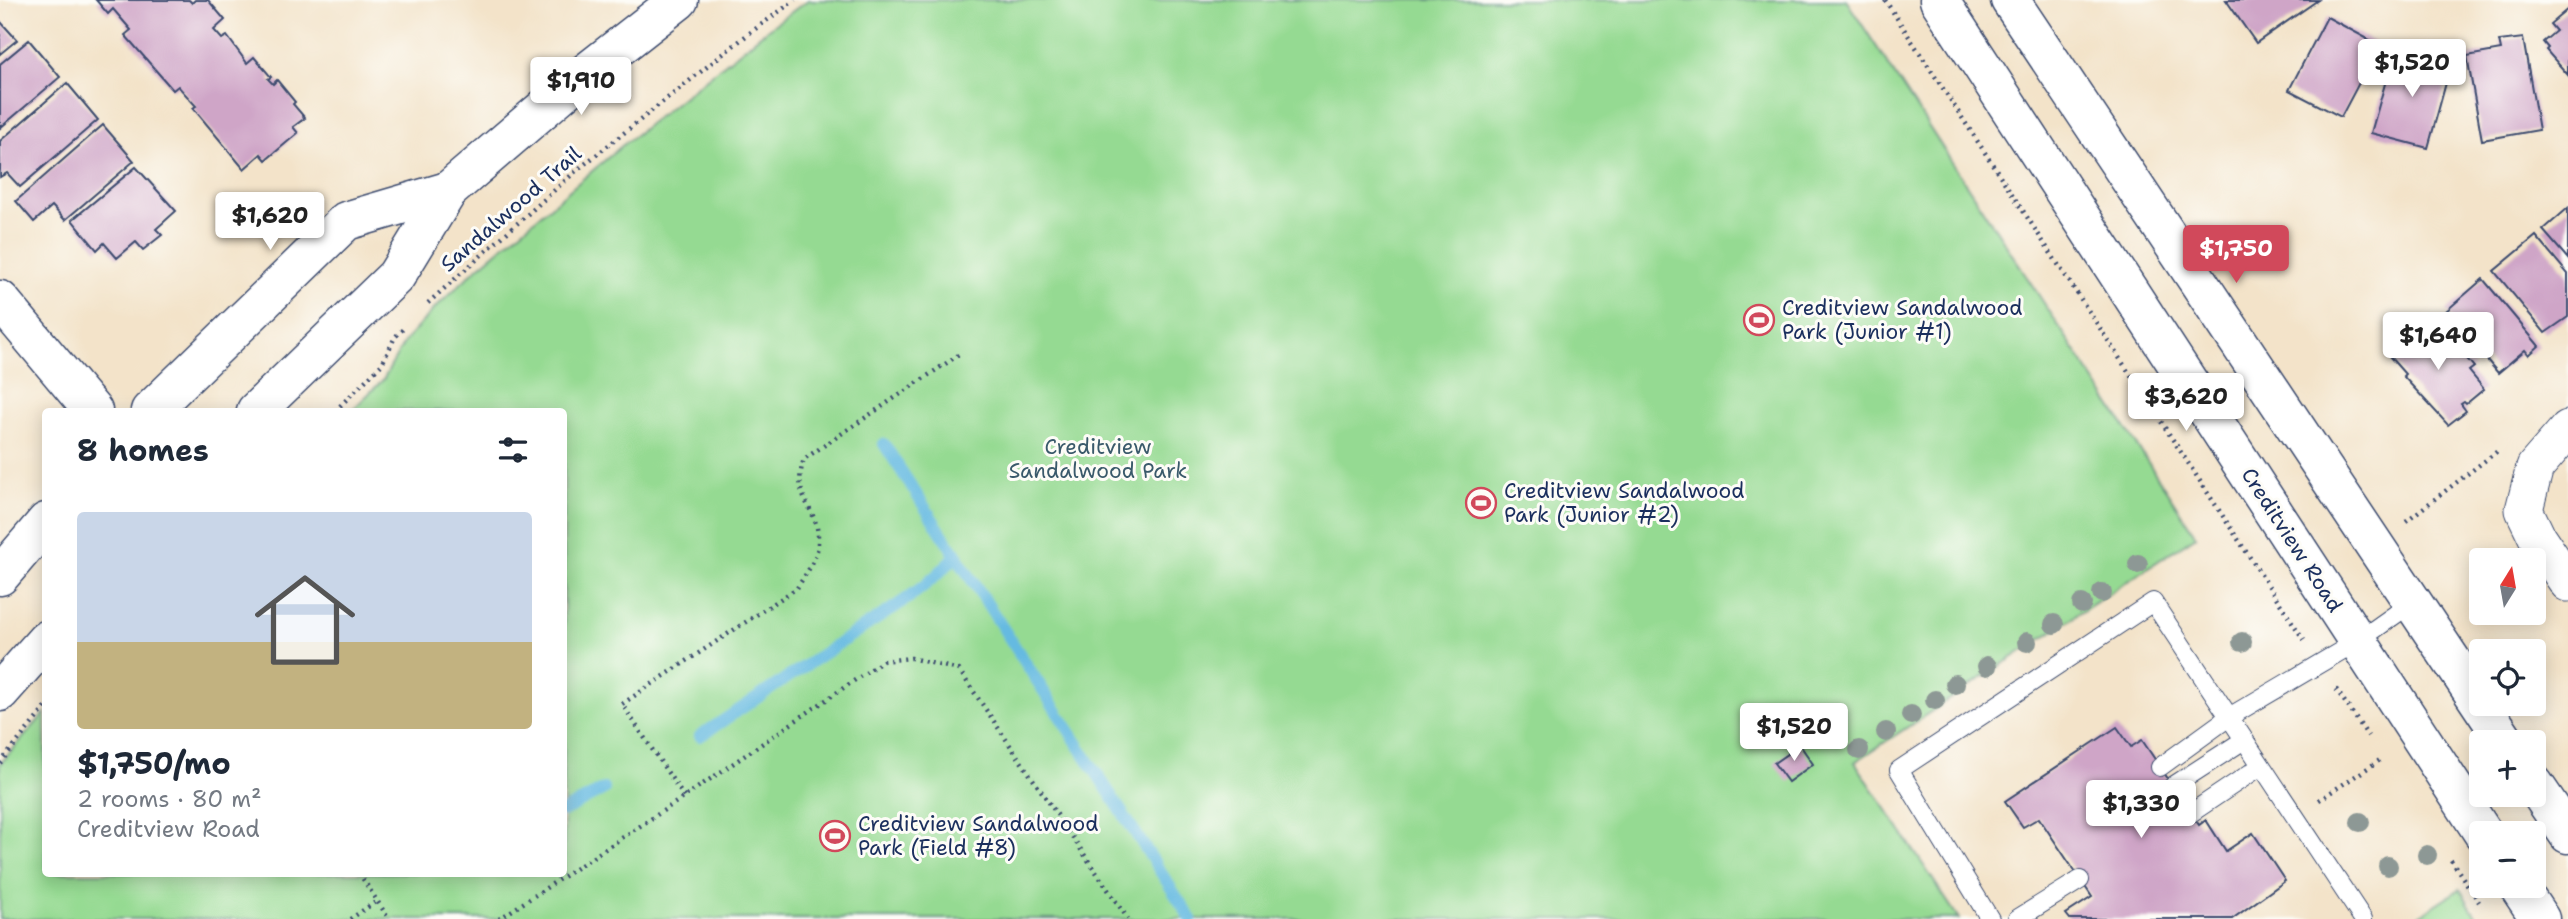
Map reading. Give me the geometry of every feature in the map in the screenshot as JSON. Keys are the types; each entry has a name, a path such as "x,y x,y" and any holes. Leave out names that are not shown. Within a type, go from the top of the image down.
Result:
{"main road":[{"path":"259,408 396,276 448,191 582,76 678,0"},
{"name":"Creditview Road","path":"1939,0 2475,821"},
{"path":"2010,0 2498,730"},
{"path":"153,408 346,221 448,191"},
{"path":"0,300 90,408"},
{"path":"0,576 42,527"},
{"path":"0,692 42,645"},
{"path":"2546,802 2568,834"},
{"path":"2526,898 2540,919"}],"street":[{"path":"2568,429 2535,467 2524,510 2537,537 2568,583"}],"lane":[{"path":"1990,919 1899,770 2152,602 2363,919"},
{"path":"2160,767 2229,717 2320,665 2413,602"},
{"path":"2173,786 2244,740"},
{"path":"2192,813 2262,766"},
{"path":"2017,919 2080,880"}],"path":[{"name":"Sandalwood Trail","path":"423,307 576,171 747,34 795,0"},
{"path":"1885,0 2369,737"},
{"path":"338,408 382,364 395,337 414,317"},
{"path":"684,797 622,704 797,588 810,567 819,544 813,515 801,494 799,476 804,459 960,355"},
{"path":"2375,545 2500,449 2535,467"},
{"path":"567,874 883,661 911,658 959,670 1128,919"},
{"path":"0,763 42,712"},
{"path":"2294,816 2383,758 2376,748"},
{"path":"2445,850 2483,908"},
{"path":"362,877 389,919"},
{"path":"499,919 563,877"},
{"path":"350,919 377,901"}],"green space":[{"name":"Creditview Sandalwood Park","path":"808,0 1846,0 2196,536 1855,762 1959,919 0,919 0,764 42,716 42,877 567,877 567,408 354,408 383,380 405,341 474,271 624,144"},
{"path":"2460,889 2478,919 2414,919"}],"building":[{"path":"96,0 189,0 192,3 195,0 208,0 225,20 214,30 222,39 227,36 247,63 254,57 271,77 268,79 273,84 277,80 295,102 293,104 305,118 293,127 298,133 266,160 261,154 244,169 193,108 196,106 178,86 173,90 125,35 131,30 113,9 108,14"},
{"path":"2226,0 2318,0 2256,43"},
{"path":"2568,9 2568,75 2546,50 2548,48 2543,42 2556,31 2550,24"},
{"path":"2327,17 2379,45 2341,117 2289,90"},
{"path":"0,21 17,40 0,54"},
{"path":"2523,38 2539,130 2482,140 2467,56 2501,50 2499,41"},
{"path":"29,40 60,77 0,128 0,64"},
{"path":"2394,52 2427,61 2429,55 2452,61 2428,148 2371,133"},
{"path":"67,83 98,120 20,187 7,173 0,177 0,141"},
{"path":"103,125 134,161 65,220 52,206 34,222 16,201"},
{"path":"136,167 176,211 156,229 162,235 143,250 136,242 117,258 104,243 97,250 72,220"},
{"path":"2568,208 2568,259 2543,230"},
{"path":"2536,236 2568,274 2568,317 2545,333 2494,271"},
{"path":"2483,279 2539,346 2529,355 2525,350 2498,373 2446,311"},
{"path":"2435,320 2474,367 2469,371 2484,389 2466,404 2461,404 2466,411 2448,425 2403,376 2405,374 2390,357"},
{"path":"2117,727 2131,747 2142,740 2199,825 2206,820 2226,851 2253,833 2285,881 2232,919 2070,919 2066,914 2092,897 2039,818 2023,827 2005,801"},
{"path":"1800,745 1813,764 1788,782 1774,763"}],"waterway":[{"path":"884,444 1191,919"},
{"path":"700,736 905,600 933,579 957,554"},
{"path":"567,809 604,789"}],"place":[{"name":"Creditview Sandalwood Park (Junior #1)","path":"1759,320"},
{"name":"Creditview Sandalwood Park (Junior #2)","path":"1481,503"},
{"name":"Creditview Sandalwood Park (Field #8)","path":"835,836"}]}
